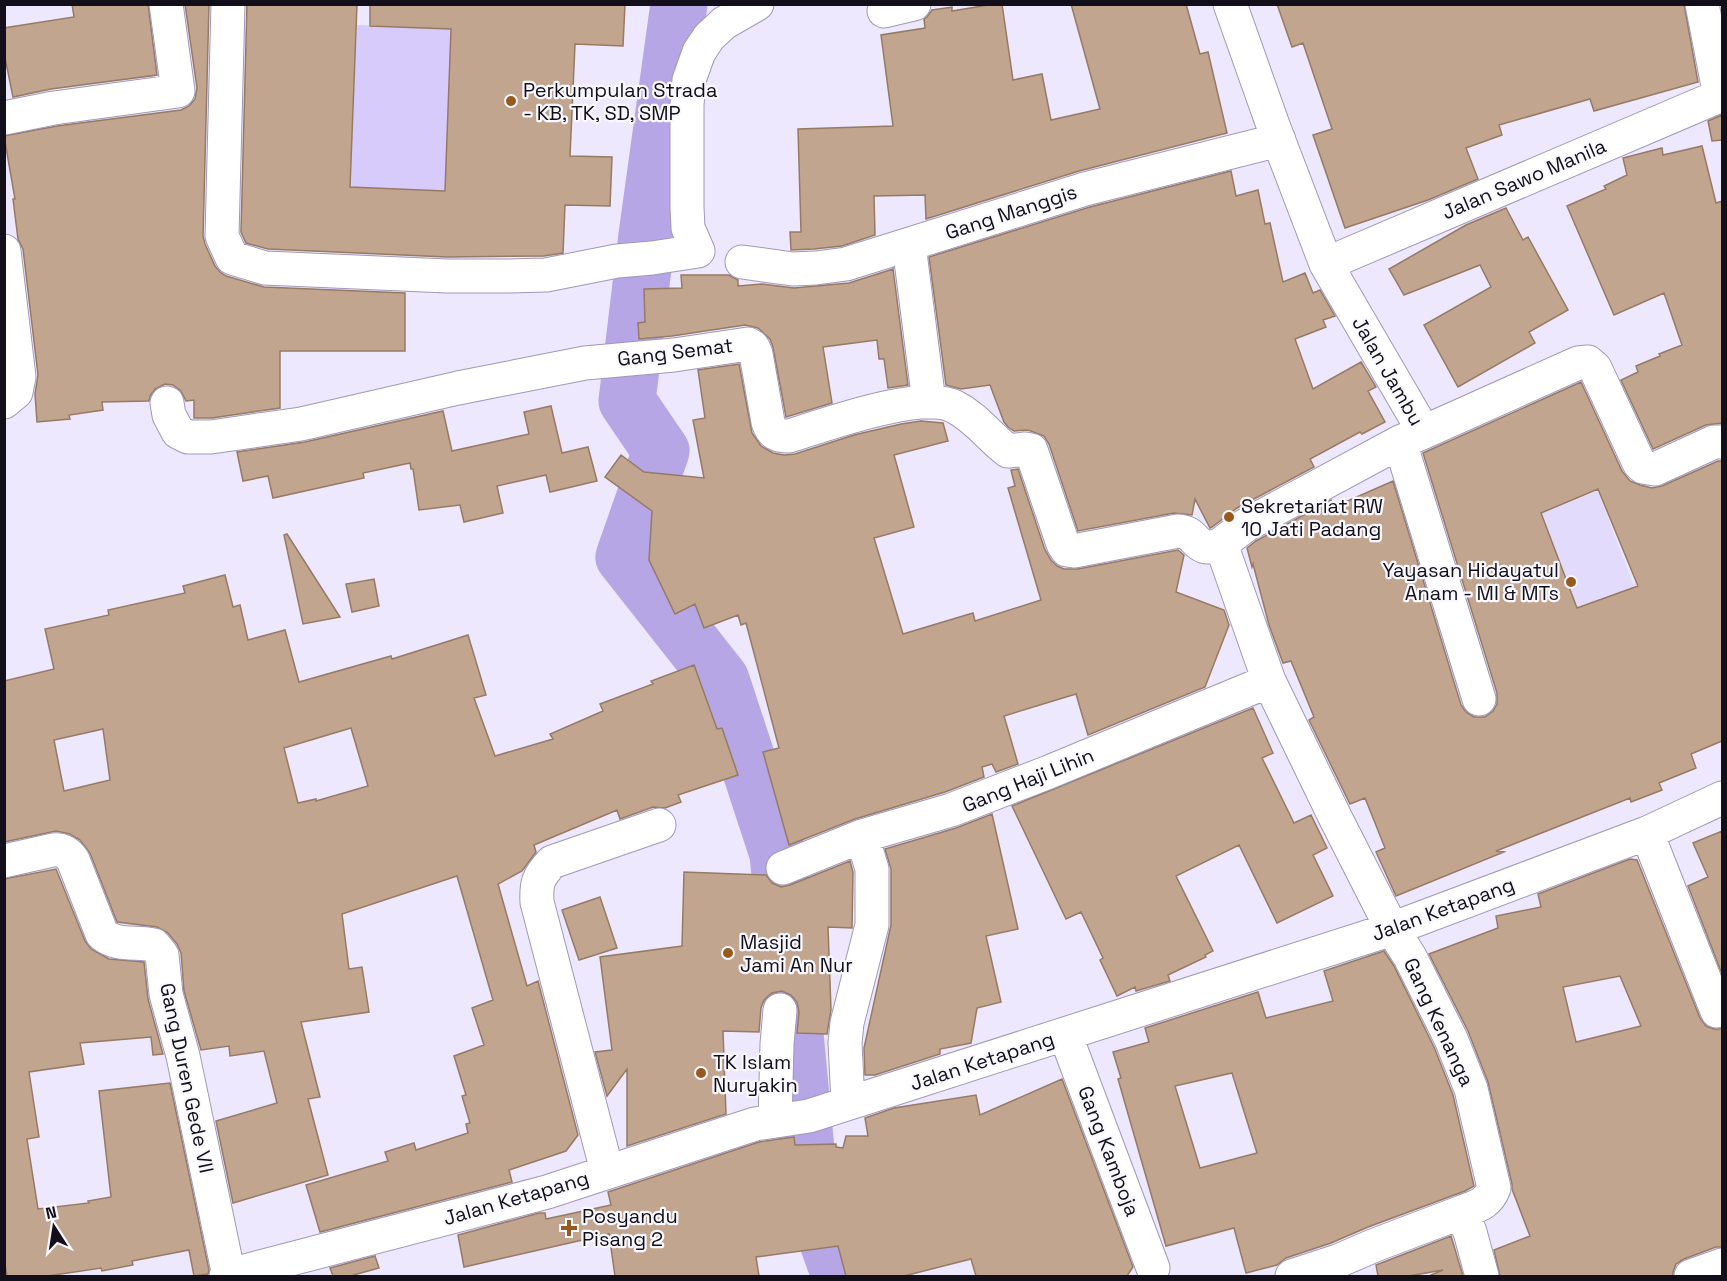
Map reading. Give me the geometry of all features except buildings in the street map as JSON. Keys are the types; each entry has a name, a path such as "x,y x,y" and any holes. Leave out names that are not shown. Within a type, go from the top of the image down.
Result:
{"street":[{"path":"4,118 54,108 178,91 166,4"},
{"path":"228,4 222,236 232,258 265,268 447,276 546,275 617,261 699,251 688,228 687,105 689,80 699,52 709,37 723,23 757,4"},
{"name":"Jalan Jambu","path":"1221,544 1246,525 1412,437 1326,264 1230,4"},
{"path":"1702,4 1721,96"},
{"name":"Jalan Sawo Manila","path":"1326,264 1721,96"},
{"name":"Gang Manggis","path":"742,262 793,269 846,264 1085,189 1279,140"},
{"path":"909,245 928,402"},
{"path":"4,250 19,377 16,392 4,402"},
{"name":"Gang Semat","path":"167,403 169,415 181,434 189,437 211,437 301,424 458,388 585,363 674,355 744,344 752,345 756,354 768,422 771,431 778,435 789,436 888,407 940,402 954,406 982,426 1008,451 1030,450 1067,550 1074,551 1178,531 1187,533 1206,548 1221,544"},
{"path":"1479,699 1412,437 1578,363 1588,362 1595,368 1638,463 1643,467 1655,469 1714,442 1722,442"},
{"path":"1221,544 1269,681 1392,928"},
{"name":"Gang Haji Lihin","path":"783,868 862,836 951,810 1269,681"},
{"name":"Jalan Ketapang","path":"228,1276 548,1192 740,1128 787,1119 848,1103 1065,1034 1392,928 1647,833 1722,798"},
{"path":"607,1171 537,902 536,884 552,862 659,825"},
{"path":"1647,833 1717,1011"},
{"path":"848,1103 845,1043 847,1023 872,925 872,869 862,836"},
{"name":"Gang Duren Gede VII","path":"4,861 59,849 66,852 73,860 102,934 117,942 154,945 161,952 166,994 183,1056 228,1276"},
{"name":"Gang Kenanga","path":"1292,1276 1338,1261 1462,1212 1490,1197 1494,1188 1471,1089 1451,1040 1410,957 1392,928"},
{"path":"780,1010 777,1044 787,1119"},
{"name":"Gang Kamboja","path":"1065,1034 1153,1268"},
{"path":"1462,1212 1482,1276"},
{"path":"1691,1276 1722,1265"}],"shaded area":[{"path":"357,25 451,29 445,191 350,187"},
{"name":"Yayasan Hidayatul Anam - MI & MTs","path":"1598,491 1633,584 1645,580 1538,678 1490,533"}],"waterway":[{"path":"679,4 627,401 661,451 624,557 721,680 778,854 810,1192 840,1276"}],"place":[{"name":"Perkumpulan Strada - KB, TK, SD, SMP","path":"511,101"},
{"name":"Sekretariat RW 10 Jati Padang","path":"1229,517"},
{"name":"Yayasan Hidayatul Anam - MI & MTs","path":"1571,582"},
{"name":"Masjid Jami An Nur","path":"728,953"},
{"name":"TK Islam Nuryakin","path":"701,1073"},
{"name":"Posyandu Pisang 2","path":"569,1228"}]}
